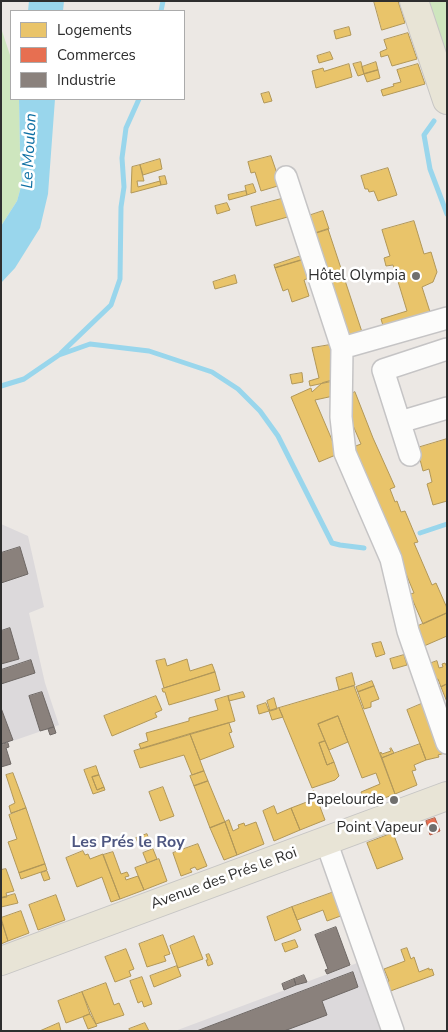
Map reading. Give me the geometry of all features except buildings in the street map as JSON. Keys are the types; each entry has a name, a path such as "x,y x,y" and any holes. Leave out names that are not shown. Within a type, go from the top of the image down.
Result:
{"main road":[{"path":"414,1 447,100"},
{"path":"420,1 447,62"},
{"name":"Avenue des Prés le Roi","path":"1,961 447,796"}],"street":[{"path":"286,178 342,348 341,418 345,453 391,559 408,631 447,743"},
{"path":"342,348 447,318"},
{"path":"410,454 383,370 447,349"},
{"path":"400,422 447,408"},
{"path":"326,841 393,1031"}],"shaded area":[{"path":"1,524 28,536 44,607 29,613 45,683 59,725 1,745"},
{"path":"368,959 393,1031 175,1031"}],"green space":[{"path":"427,1 447,1 447,54"},
{"path":"1,28 10,55 10,100 19,100 22,183 17,201 1,226"}],"water":[{"path":"29,1 64,1 63,10 28,10"},
{"name":"Le Moulon","path":"19,100 55,100 48,194 40,228 15,268 1,283 1,226 17,201 22,183"}],"waterway":[{"path":"161,10 163,1"},
{"path":"61,353 111,305 120,279 121,207 124,187 122,158 126,128 139,100"},
{"path":"434,121 424,135 430,169 447,214"},
{"path":"1,386 24,379 59,355 90,344 149,351 212,372 238,389 260,411 278,436 332,543 364,548"},
{"path":"420,533 447,524"}],"place":[{"name":"Hôtel Olympia","path":"416,276"},
{"name":"Papelourde","path":"394,800"},
{"name":"Point Vapeur","path":"433,828"}],"district":[{"name":"Les Prés le Roy","path":"128,843"}]}
